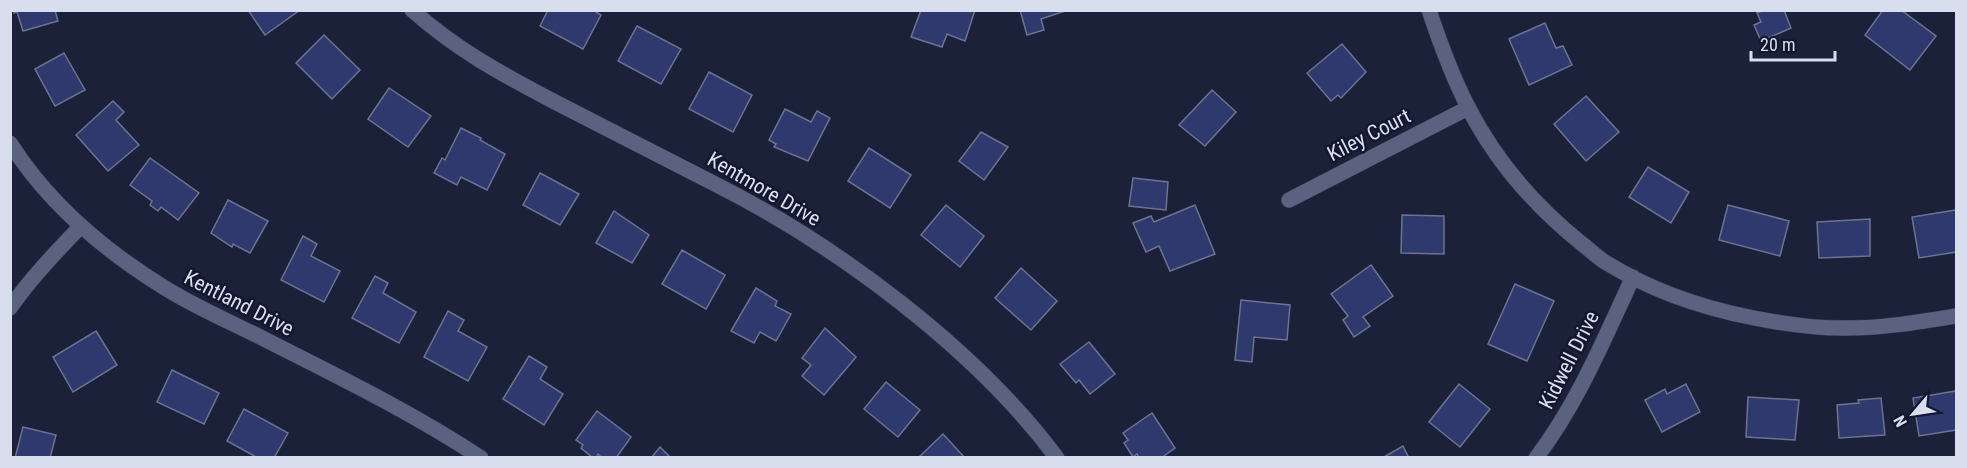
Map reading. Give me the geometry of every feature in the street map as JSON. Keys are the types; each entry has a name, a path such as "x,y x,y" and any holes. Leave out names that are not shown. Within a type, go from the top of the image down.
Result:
{"street":[{"name":"Kentmore Drive","path":"411,10 440,35 483,63 652,153 717,184 795,229 869,279 940,335 997,388 1057,458"},
{"path":"1429,10 1439,43 1468,108 1496,153 1530,196 1561,227 1604,261 1673,296 1726,313 1791,325 1846,328 1890,327 1956,316"},
{"name":"Kiley Court","path":"1289,200 1468,108"},
{"name":"Kentland Drive","path":"10,143 46,190 81,226 120,258 166,289 393,404 480,457"},
{"path":"10,308 53,254 81,226"},
{"name":"Kidwell Drive","path":"1536,458 1552,438 1581,389 1633,277"}],"building":[{"path":"14,10 55,10 58,21 23,31 17,12 14,13"},
{"path":"248,10 300,10 265,35"},
{"path":"548,10 593,10 601,15 583,49 540,26"},
{"path":"921,10 975,10 965,41 947,34 942,47 911,37"},
{"path":"1020,10 1068,10 1041,19 1044,30 1027,35"},
{"path":"1764,10 1784,10 1791,28 1761,41 1754,25 1761,22 1757,13"},
{"path":"1883,10 1901,10 1936,36 1910,70 1865,35"},
{"path":"1545,23 1556,48 1563,46 1572,65 1529,85 1509,39"},
{"path":"637,26 681,49 661,84 618,61"},
{"path":"324,35 360,70 332,99 296,63"},
{"path":"1342,44 1366,72 1341,98 1338,95 1331,101 1307,73"},
{"path":"64,53 85,90 55,106 35,69"},
{"path":"709,72 752,95 733,132 689,109"},
{"path":"389,88 431,116 408,147 368,119"},
{"path":"1212,90 1236,112 1205,146 1179,125"},
{"path":"1586,96 1619,132 1586,161 1554,124"},
{"path":"113,101 124,112 116,120 139,145 108,171 76,135"},
{"path":"785,109 811,122 817,111 830,118 808,161 774,147 776,144 769,140"},
{"path":"461,128 505,154 487,190 461,177 457,185 434,173 442,158 445,160"},
{"path":"981,132 1008,147 984,180 959,161"},
{"path":"869,148 911,175 890,208 848,181"},
{"path":"150,158 199,193 178,220 161,207 158,211 150,205 152,201 130,185"},
{"path":"1648,167 1689,192 1671,223 1629,197"},
{"path":"540,173 579,194 560,225 523,205"},
{"path":"1133,178 1168,182 1166,210 1129,206"},
{"path":"228,200 268,221 250,253 233,244 232,247 211,233"},
{"path":"946,205 984,236 960,267 921,235"},
{"path":"1195,205 1215,254 1170,271 1159,246 1146,252 1133,223 1151,216 1154,222"},
{"path":"1728,205 1789,221 1780,256 1719,240"},
{"path":"1956,210 1956,252 1919,258 1912,217"},
{"path":"614,211 649,235 632,263 596,243"},
{"path":"1402,215 1444,216 1444,254 1401,253"},
{"path":"1870,219 1870,256 1819,258 1817,222"},
{"path":"303,236 317,244 311,256 340,271 324,302 281,280"},
{"path":"682,250 725,275 706,309 662,284"},
{"path":"1371,265 1393,296 1363,317 1370,326 1354,337 1343,320 1348,316 1331,294"},
{"path":"1021,268 1057,301 1031,330 995,298"},
{"path":"375,276 388,283 383,293 416,312 399,343 352,318"},
{"path":"1515,284 1554,301 1527,361 1488,344"},
{"path":"756,288 777,301 775,306 791,314 776,341 760,332 754,343 731,331"},
{"path":"1241,300 1290,305 1287,340 1254,337 1252,362 1235,360"},
{"path":"448,311 464,320 458,331 487,347 468,381 424,357"},
{"path":"825,328 856,357 824,395 802,376 811,365 802,358"},
{"path":"96,331 117,365 73,392 53,357"},
{"path":"1089,342 1115,374 1090,394 1079,380 1076,383 1060,364"},
{"path":"529,356 547,367 540,379 563,394 544,425 503,399"},
{"path":"172,370 219,393 204,424 157,402"},
{"path":"886,382 920,410 898,437 864,409"},
{"path":"1459,384 1490,409 1460,447 1429,422"},
{"path":"1686,384 1700,412 1662,432 1645,400 1665,389 1667,394"},
{"path":"1956,391 1956,430 1919,436 1913,398"},
{"path":"1748,397 1799,400 1795,440 1746,437"},
{"path":"1881,398 1885,435 1839,438 1837,405"},
{"path":"244,409 288,433 274,458 258,458 227,441"},
{"path":"597,411 631,437 616,458 602,458 598,454 596,458 593,458 581,448 583,445 576,440"},
{"path":"1152,413 1175,448 1161,458 1139,458 1137,454 1133,457 1124,443 1128,440 1123,433"},
{"path":"23,427 56,435 50,458 15,458"},
{"path":"943,434 965,458 918,458"},
{"path":"1403,446 1409,458 1382,458"},
{"path":"660,447 671,458 651,458"}]}
